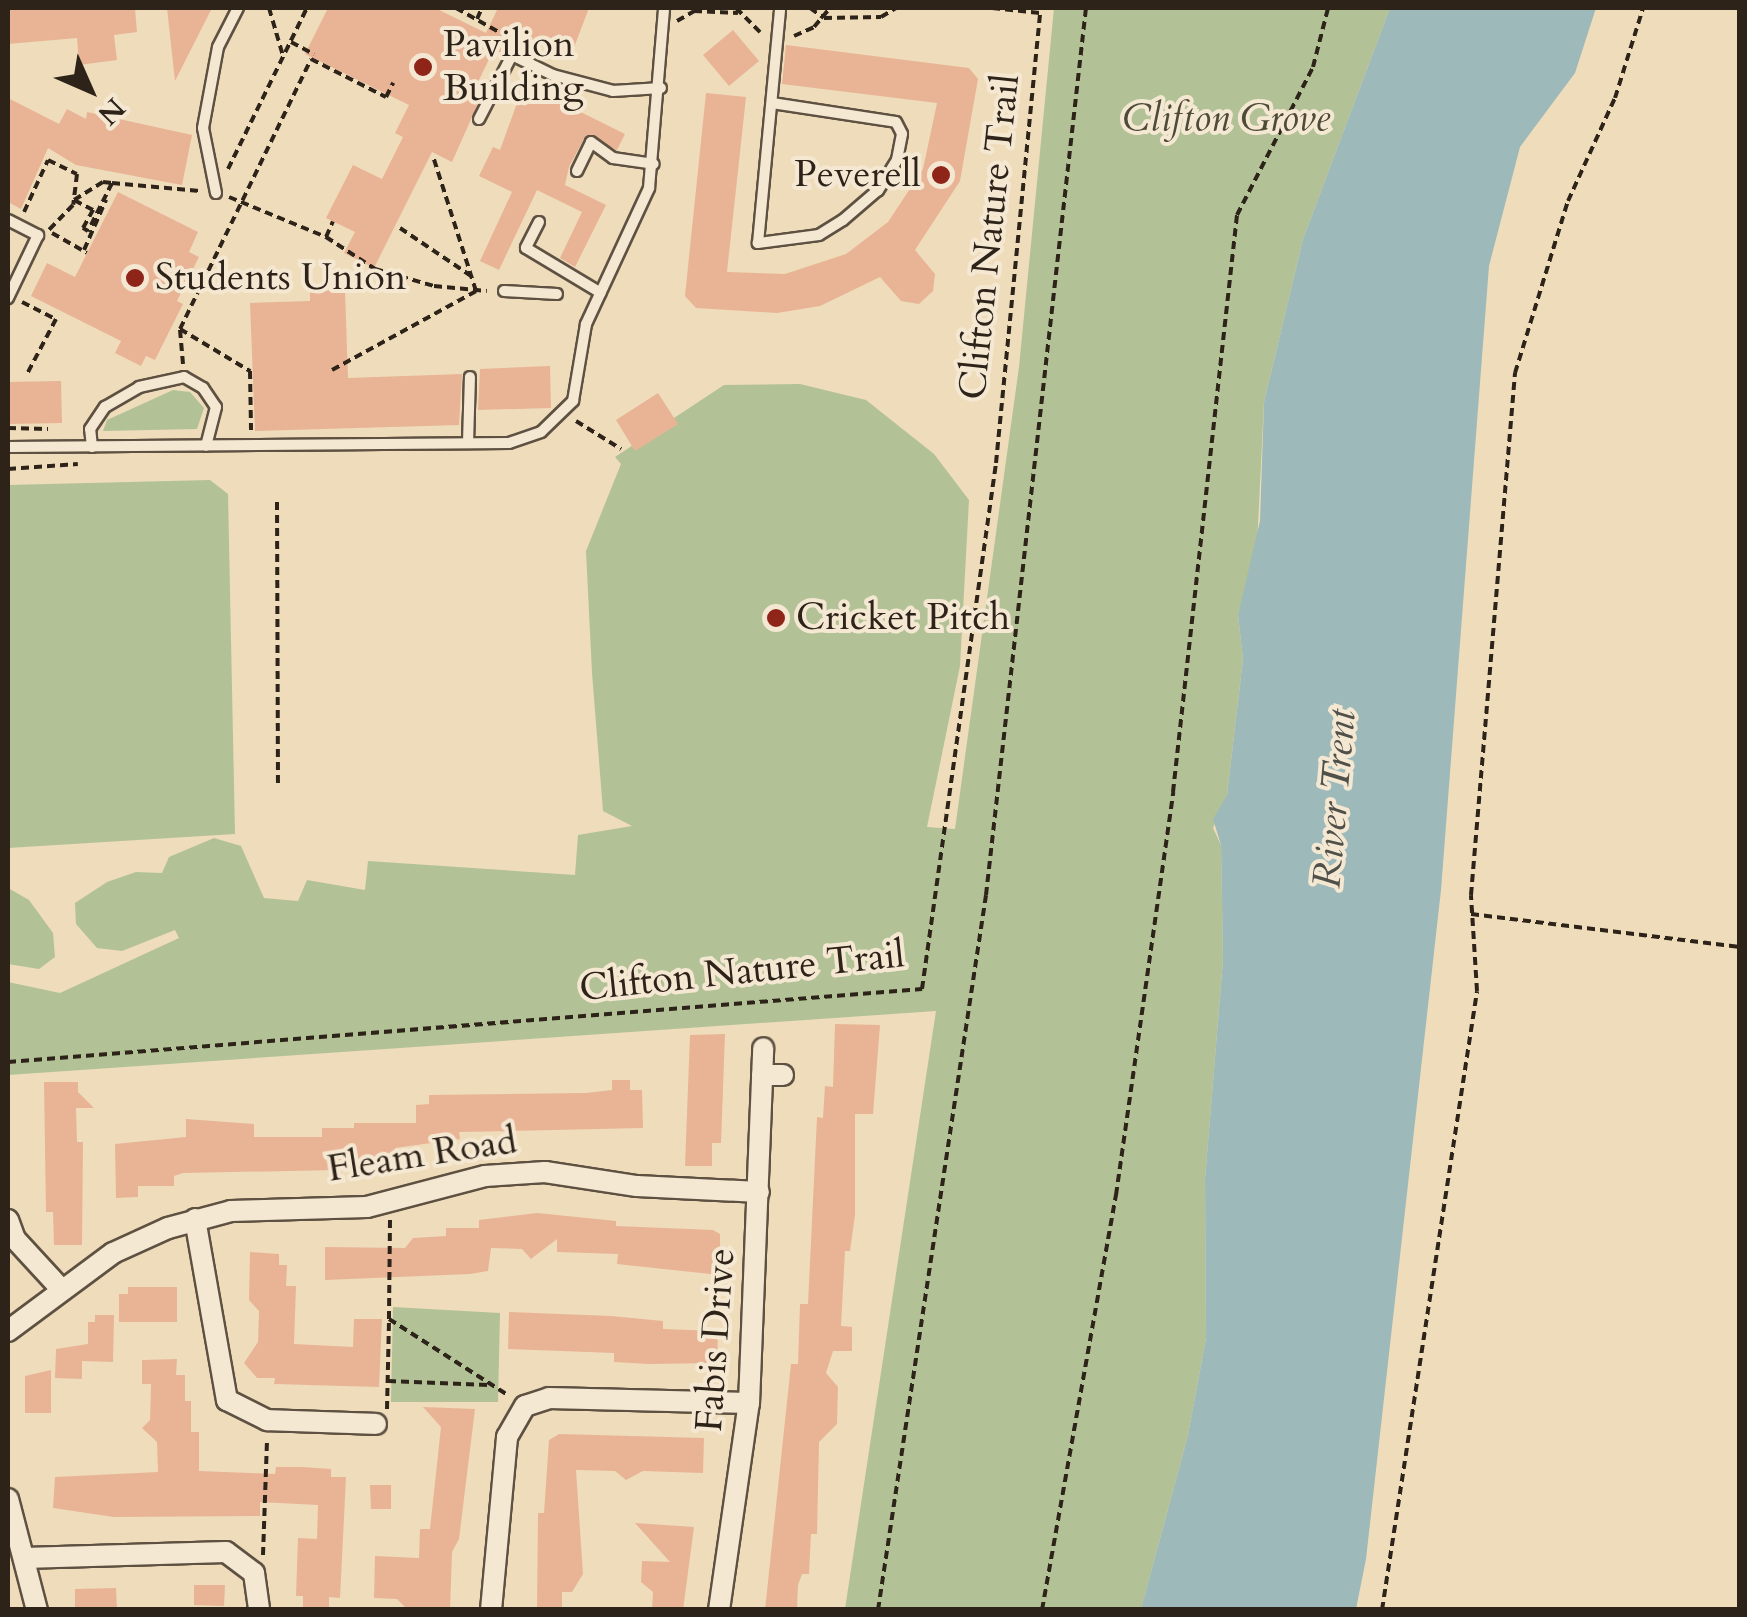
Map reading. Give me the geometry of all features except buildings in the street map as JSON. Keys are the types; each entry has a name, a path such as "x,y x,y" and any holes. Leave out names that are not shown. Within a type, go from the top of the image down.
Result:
{"street":[{"name":"Fabis Drive","path":"719,1610 749,1403 760,1192 773,1075 763,1048"},
{"name":"Fleam Road","path":"8,1331 60,1288 112,1253 195,1219 391,1203 473,1179 545,1172 637,1186 760,1192"},
{"path":"195,1219 205,1250 221,1386 238,1411 266,1420 376,1424"},
{"path":"8,1220 15,1239 60,1288"},
{"path":"491,1610 506,1437 525,1406 548,1398 749,1403"},
{"path":"352,1445 353,1423"},
{"path":"8,1499 36,1610"},
{"path":"24,1558 226,1552 254,1573 259,1610"}],"lane":[{"path":"216,193 203,128 218,47 238,8"},
{"path":"8,447 468,443 528,439 562,415 573,400 586,324 634,231 654,164 662,88 664,8"},
{"path":"772,103 896,122 902,134 897,160 878,190 843,220 818,235 758,243 777,8 793,8"},
{"path":"479,118 512,55 553,75 613,90 662,88"},
{"path":"577,172 591,142 613,158 654,164"},
{"path":"12,222 42,233 14,300"},
{"path":"539,222 526,248 601,293"},
{"path":"498,291 557,294"},
{"path":"468,443 470,376"},
{"path":"92,446 90,429 105,407 139,387 184,377 203,388 216,407 206,446"}],"path":[{"path":"269,8 284,56"},
{"path":"216,193 307,8"},
{"path":"456,8 518,42 512,55"},
{"path":"477,19 482,8"},
{"path":"810,8 824,18 881,17 896,8"},
{"path":"992,8 1040,10"},
{"path":"878,1610 986,895 1086,8"},
{"path":"1042,1610 1116,1195 1173,792 1237,215 1313,67 1328,8"},
{"path":"1382,1610 1477,991 1471,914 1515,373 1568,201 1614,98 1643,8"},
{"path":"662,21 677,22 694,10 738,13"},
{"name":"Clifton Nature Trail","path":"8,1062 922,989 996,463 1040,10"},
{"path":"290,42 314,54"},
{"path":"184,377 180,329 312,58 386,97 393,83"},
{"path":"434,159 476,291"},
{"path":"12,222 48,160 77,174 74,200"},
{"path":"105,198 86,251 42,233 74,200 112,183 193,191"},
{"path":"74,200 93,210 83,228 88,231 112,183"},
{"path":"241,201 326,237 374,268 476,291 498,291"},
{"path":"326,237 333,221"},
{"path":"400,228 474,278"},
{"path":"332,370 476,291"},
{"path":"14,300 56,319 26,376"},
{"path":"180,329 250,372 251,435 266,437"},
{"path":"562,415 621,450"},
{"path":"277,502 278,788"},
{"path":"1471,914 1740,947"},
{"path":"376,1424 387,1424 391,1203"},
{"path":"389,1319 525,1406"},
{"path":"388,1381 492,1385"},
{"path":"254,1573 266,1540 266,1420"}],"green space":[{"name":"Clifton Grove","path":"1054,8 1390,8 1303,239 1264,402 1257,547 1238,615 1243,659 1227,795 1213,828 1221,845 1223,960 1205,1179 1206,1338 1188,1435 1141,1609 845,1609 936,1011 8,1075 8,982 60,993 179,938 175,930 122,951 97,948 76,924 75,903 107,882 136,872 162,873 169,857 214,838 241,846 264,898 298,901 307,880 365,890 368,861 575,875 578,835 632,826 603,811 586,551 621,464 615,457 724,385 800,384 866,400 934,454 969,500 960,666 927,827 955,829 1019,367"},
{"path":"173,390 190,392 204,408 197,429 103,431 107,420"},
{"path":"210,480 228,494 235,834 8,848 8,485"},
{"path":"8,888 29,900 53,933 55,957 39,969 8,964"},
{"path":"393,1307 500,1313 498,1402 391,1402"}],"water":[{"name":"River Trent","path":"1390,8 1596,8 1575,73 1520,147 1489,266 1441,890 1366,1559 1356,1609 1141,1609 1188,1435 1206,1338 1205,1179 1223,960 1221,845 1213,819 1227,795 1243,659 1238,615 1260,521 1264,402 1303,239"}],"place":[{"name":"Pavilion Building","path":"423,67"},
{"name":"Peverell","path":"941,175"},
{"name":"Students Union","path":"135,278"},
{"name":"Cricket Pitch","path":"776,618"}]}
